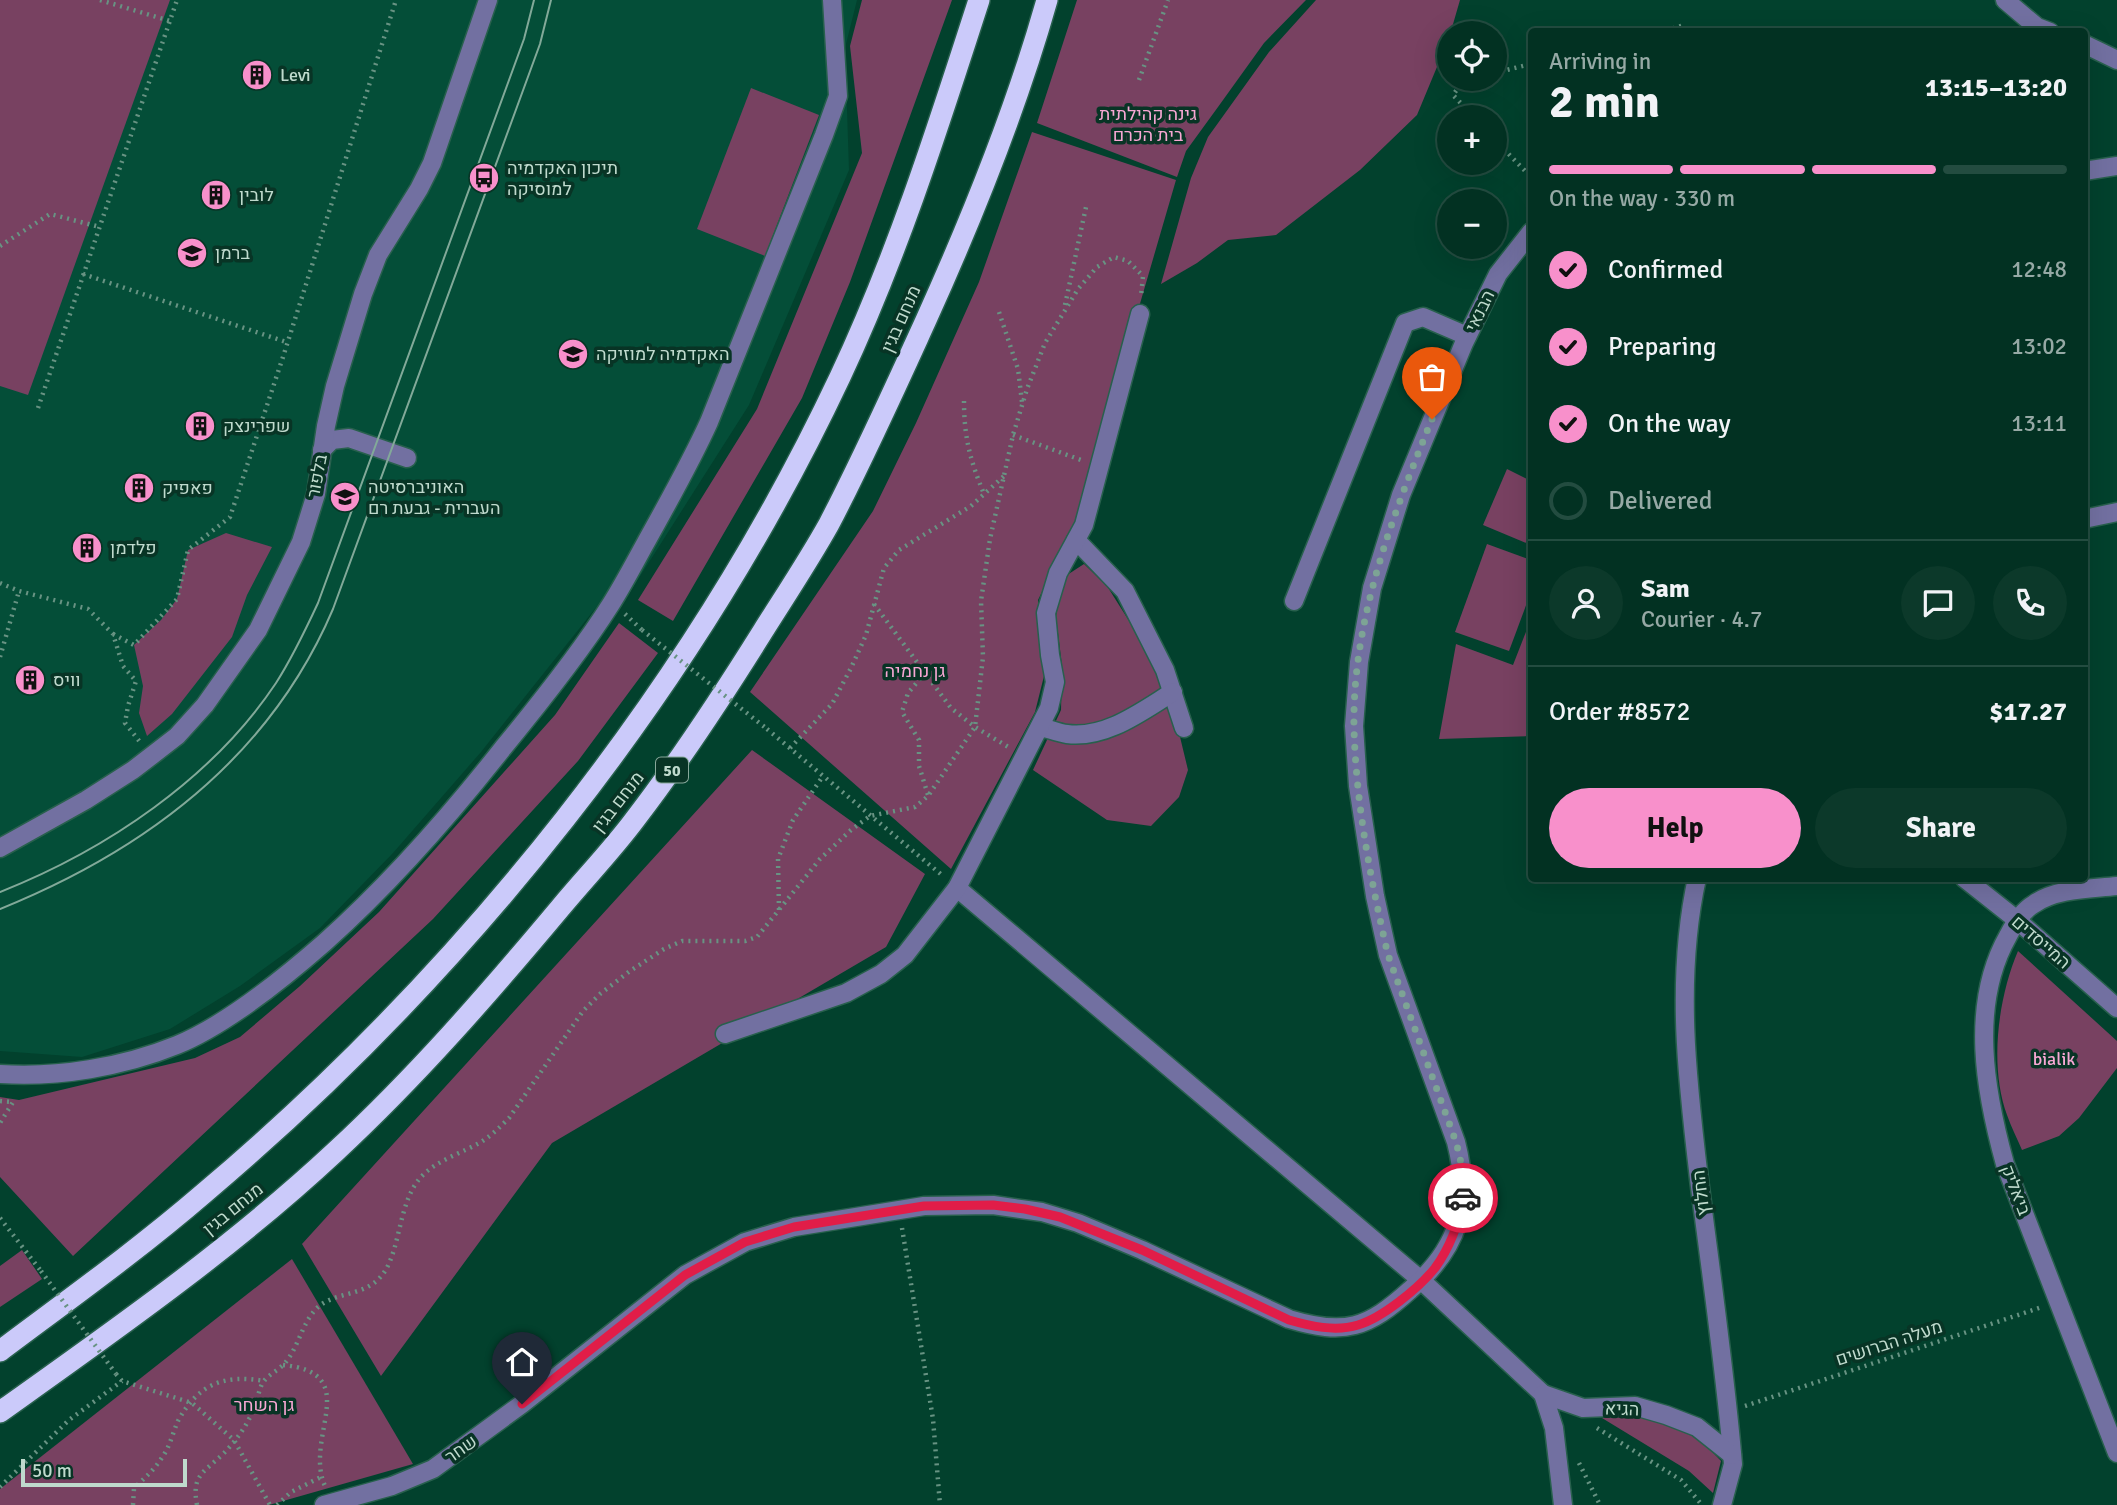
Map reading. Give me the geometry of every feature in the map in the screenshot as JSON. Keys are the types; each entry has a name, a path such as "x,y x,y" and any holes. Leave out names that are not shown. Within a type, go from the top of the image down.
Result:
{"highway":[{"name":"מנחם בגין","path":"0,1351 201,1196 348,1061 470,934 577,804 615,753 758,533 841,374 906,215 979,0"},
{"name":"מנחם בגין","path":"0,1412 174,1285 332,1156 442,1046 633,822 684,753 828,526 964,236 1011,116 1047,0"},
{"path":"0,1418 61,1368"}],"street":[{"name":"בלפור","path":"0,848 76,806 152,756 177,736 205,705 258,631 301,542 316,494 330,410 343,358 378,255 432,163 488,0"},
{"path":"0,1074 94,1068 140,1058 178,1045 257,997 296,968 395,876 464,797 527,718 611,604 690,464 709,422 838,96 832,0"},
{"path":"2005,0 2040,28"},
{"path":"2088,46 2117,60"},
{"path":"2088,170 2117,166"},
{"name":"הבנאי","path":"1422,1280 1435,1268 1457,1225 1462,1205 1463,1175 1456,1142 1388,955 1375,896 1358,786 1354,726 1359,662 1372,588 1401,495 1467,336 1498,274 1528,236"},
{"path":"725,1034 846,993 881,974 905,955 957,888 1049,708 1055,682 1046,613 1058,573 1084,525 1140,314"},
{"path":"1294,601 1405,323 1423,317 1467,336"},
{"path":"330,410 337,426 349,438"},
{"path":"323,450 332,440 349,438 407,458"},
{"path":"2088,518 2117,512"},
{"path":"1076,540 1125,591 1165,670 1184,728"},
{"path":"1041,727 1068,734 1096,732 1127,720 1172,692"},
{"name":"החלוץ","path":"1696,882 1687,942 1684,1020 1689,1094 1733,1464 1721,1505"},
{"name":"המייסדים","path":"1969,882 2017,920 2117,1008"},
{"path":"2017,920 2034,903 2053,895 2117,886"},
{"name":"הגיא","path":"957,888 1422,1280 1543,1394 1583,1408 1635,1406 1665,1415 1697,1427 1732,1455"},
{"name":"ביאליק","path":"2017,920 1997,954 1989,978 1986,1078 1994,1125 2005,1164 2117,1453"},
{"name":"שחר","path":"328,1504 392,1486 433,1469 522,1404 685,1275 766,1234 924,1206 993,1205 1051,1214 1142,1250 1289,1320 1321,1327 1356,1326 1373,1319 1386,1312 1422,1280"},
{"path":"1543,1394 1556,1438 1563,1505"}],"path":[{"path":"100,0 170,21"},
{"path":"38,408 177,0"},
{"path":"0,583 19,591 88,609 113,634 134,645 177,599 188,550 230,517 396,0"},
{"path":"1139,80 1168,0"},
{"path":"1674,28 1685,25"},
{"path":"1507,70 1528,65"},
{"path":"1456,91 1453,95 1463,105"},
{"path":"1507,152 1528,174"},
{"path":"1064,311 1086,207"},
{"path":"0,246 50,214 100,227"},
{"path":"197,1505 195,1487 200,1473 225,1453 251,1417 264,1381 284,1365 299,1343 305,1324 315,1310 324,1302 372,1285 385,1270 406,1205 421,1177 436,1165 496,1131 509,1118 583,1011 600,994 664,949 682,941 744,941 757,937 820,859 851,830 870,816 915,807 928,796 975,727 983,657 981,601 990,539 1013,435 1045,343 1078,289 1097,267 1114,257 1128,261 1143,276 1140,314"},
{"path":"83,274 286,342"},
{"path":"999,312 1018,369 1022,405"},
{"path":"964,401 964,433 984,494"},
{"path":"1013,435 1100,467"},
{"path":"790,748 832,704 866,635 884,568 899,550 971,506 1004,476"},
{"path":"0,657 19,591"},
{"path":"873,603 951,708 975,727 1025,756"},
{"path":"642,629 767,729 957,888"},
{"path":"113,634 124,666 136,681 125,723 152,756"},
{"path":"925,673 908,694 902,712 919,740 919,766 928,796"},
{"path":"779,911 778,859 793,820 823,776"},
{"path":"0,1101 13,1102 0,1123"},
{"path":"899,1210 933,1419 940,1505"},
{"path":"0,1218 122,1381 192,1403 234,1440 270,1505"},
{"name":"מעלה הברושים","path":"1728,1412 2058,1301"},
{"path":"284,1365 298,1366 312,1372 323,1381 328,1391 328,1405 319,1450 321,1477 328,1504"},
{"path":"133,1505 134,1488 166,1453 180,1418 202,1391 229,1378 243,1377 264,1381"},
{"path":"0,1487 69,1420 122,1381"},
{"path":"1591,1423 1681,1480 1703,1505"},
{"path":"277,1505 291,1492 321,1477"}],"shaded area":[{"name":"האוניברסיטה העברית - גבעת רם","path":"0,0 857,0 845,48 849,170 749,405 623,603 610,590 481,752 393,853 320,928 240,986 170,1029 82,1057 0,1051"}],"green space":[{"path":"0,0 170,0 28,395 0,386"},
{"path":"862,0 952,0 850,282 802,398 673,621 638,600 757,409 862,153 850,46"},
{"name":"גינה קהילתית בית הכרם","path":"1077,0 1306,0 1264,43 1186,151 1177,177 1037,123"},
{"path":"1316,0 1460,0 1454,21 1437,21 1437,67 1417,115 1360,170 1276,235 1228,240 1197,263 1161,284 1191,178 1208,137 1269,52"},
{"path":"751,88 819,115 765,256 697,229"},
{"name":"גן נחמיה","path":"1032,132 1176,180 1077,520 1038,600 1044,676 1035,712 951,869 750,692 873,511 979,282"},
{"path":"1507,469 1528,480 1528,544 1483,525"},
{"path":"226,533 272,547 247,595 232,637 172,714 147,736 139,713 143,686 134,645 161,620 177,599 188,550"},
{"path":"1487,544 1528,559 1528,600 1509,651 1455,632"},
{"path":"1084,564 1107,586 1160,670 1174,712 1188,770 1179,797 1151,826 1107,820 1033,770 1061,710 1062,666 1056,616 1064,577"},
{"path":"619,623 658,653 578,761 433,919 73,1256 0,1177 0,1097 19,1100 195,1058 240,1037 300,986 379,912 555,715"},
{"path":"1528,627 1528,736 1439,739 1456,644 1513,665"},
{"path":"752,750 925,874 886,947 552,1143 381,1376 302,1244"},
{"name":"bialik","path":"2018,951 2117,1041 2117,1068 2079,1118 2059,1136 2022,1150 2001,1096 1997,1054 2005,990"},
{"path":"22,1250 42,1279 0,1307 0,1266"},
{"name":"גן השחר","path":"292,1259 413,1464 269,1505 0,1505 0,1489"},
{"path":"1642,1417 1686,1431 1721,1461 1713,1493 1689,1471 1602,1418"}],"tram line":[{"path":"0,892 79,855 154,808 221,750 250,718 282,674 318,603 524,39 534,0"},
{"path":"0,909 105,858 153,827 198,792 238,753 275,710 307,662 333,609 540,44 551,0"}],"way so far":[{"path":"1432,419 1401,495 1372,588 1359,662 1354,726 1364,829 1388,955 1456,1142 1464,1186 1463,1198"}],"place":[{"name":"Levi","path":"257,75"},
{"name":"תיכון האקדמיה למוסיקה","path":"484,178"},
{"name":"לובין","path":"216,195"},
{"name":"ברמן","path":"192,253"},
{"name":"האקדמיה למוזיקה","path":"573,354"},
{"name":"שפרינצק","path":"200,426"},
{"name":"פאפיק","path":"139,488"},
{"name":"האוניברסיטה העברית - גבעת רם","path":"345,497"},
{"name":"פלדמן","path":"87,548"},
{"name":"וויס","path":"30,680"}],"route":[{"path":"522,1404 685,1275 745,1242 794,1227 924,1206 993,1205 1042,1212 1078,1223 1142,1250 1289,1320 1337,1328 1356,1326 1386,1312 1435,1268 1457,1225 1463,1198"}]}
